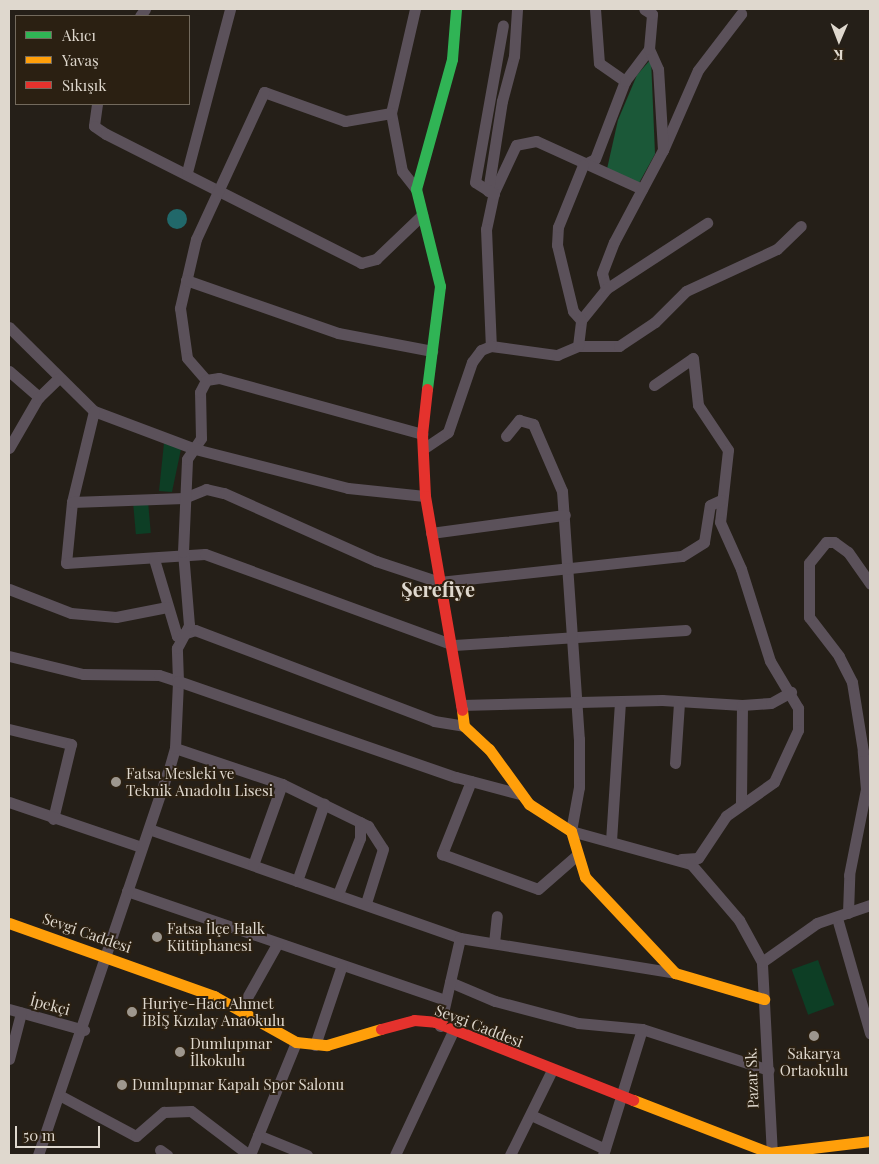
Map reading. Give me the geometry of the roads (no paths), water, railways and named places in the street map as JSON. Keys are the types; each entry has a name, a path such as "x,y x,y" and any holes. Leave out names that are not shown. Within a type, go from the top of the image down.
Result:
{"street":[{"path":"187,172 230,9"},
{"path":"414,9 391,113 402,171 416,189 440,286 422,434 425,496 439,582 454,644 464,726"},
{"path":"416,189 452,59 456,9"},
{"path":"491,346 486,228 502,101 514,56 517,9"},
{"path":"595,9 599,63 626,81"},
{"path":"644,9 652,14 650,48 658,69 663,150"},
{"path":"606,289 602,273 663,150 698,70 741,14"},
{"path":"491,192 475,182 503,25"},
{"path":"581,320 573,311 557,245 558,227 583,165 595,159 626,81 650,48"},
{"path":"206,380 187,358 180,308 196,239 221,190 264,92 345,120 391,113"},
{"path":"97,105 94,126 187,172 361,263 376,259 422,215"},
{"path":"491,192 506,162 524,140 536,141 583,165 642,189"},
{"path":"578,346 581,320 606,289 706,223"},
{"path":"423,449 448,432 472,362 481,350 491,346 557,355 578,346 618,346 655,322 686,291 777,249 801,226"},
{"path":"186,280 338,333 432,351"},
{"path":"9,327 58,379 94,411 195,449 348,488 425,496"},
{"path":"654,385 693,358 698,406 728,450 720,522 741,569 770,661 791,692 798,708 798,730 788,760 774,782 726,816 698,858 679,859"},
{"path":"9,371 39,397"},
{"path":"206,380 219,378 422,434"},
{"path":"9,448 39,397 58,379"},
{"path":"38,1155 84,1030 109,955 141,847 149,829 175,748 178,681 177,648 185,637 189,625 183,552 187,459 201,438 200,392 206,380"},
{"path":"94,411 72,502 66,563 154,559 183,552 230,560 454,644 686,630"},
{"path":"506,436 519,420 533,424 562,490 577,700 579,787 571,830 576,856 585,877 675,973"},
{"path":"72,502 184,498 206,489 224,493 376,561 439,582 568,570 696,551 704,542 710,505 721,500"},
{"path":"431,533 564,515"},
{"path":"870,584 848,552 834,542 826,542 809,563 809,618 839,656 852,682 863,751 866,789 842,916 870,1033"},
{"path":"154,559 177,636 185,637 195,630 434,721 464,726 489,749 520,794 571,830 692,864 738,920 762,962 818,923 870,905"},
{"path":"9,589 71,614 116,617 167,607"},
{"path":"9,656 83,674 159,675 471,781 520,794"},
{"path":"461,706 577,700 742,705 771,704 791,692"},
{"path":"611,841 620,702"},
{"path":"675,763 679,703"},
{"path":"741,804 742,705"},
{"path":"9,729 71,744 53,819"},
{"path":"175,748 282,784 360,822 380,839 383,849 366,904"},
{"path":"471,781 442,854 538,889 576,856"},
{"path":"253,865 282,784"},
{"path":"9,802 53,819 141,847"},
{"path":"298,881 324,804"},
{"path":"338,894 360,838 360,822"},
{"path":"149,829 460,938 675,973 764,999"},
{"path":"127,891 445,1000"},
{"path":"494,943 497,916"},
{"name":"Sevgi Caddesi","path":"9,923 109,955 240,1010 296,1042 315,1045 414,1020 440,1026 622,1098 771,1154"},
{"path":"440,1026 460,938"},
{"path":"240,1010 277,944"},
{"name":"Pazar Sk.","path":"762,962 771,1154"},
{"path":"315,1045 342,965"},
{"path":"450,982 495,1000 578,1023 642,1029 768,1069"},
{"name":"İpekçi","path":"9,1009 84,1030"},
{"path":"9,1059 21,1013"},
{"path":"531,1115 604,1152 642,1029"},
{"path":"395,1155 453,1031"},
{"path":"61,1096 136,1136 164,1112 191,1111 250,1155 296,1042"},
{"path":"510,1155 552,1070"},
{"path":"258,1135 307,1155"},
{"path":"771,1154 870,1141"}],"water":[{"path":"177,209 184,212 187,219 184,226 177,229 170,226 167,219 170,212"}],"place":[{"name":"Fatsa Mesleki ve Teknik Anadolu Lisesi","path":"116,782"},
{"name":"Fatsa İlçe Halk Kütüphanesi","path":"157,937"},
{"name":"Huriye-Hacı Ahmet İBİŞ Kızılay Anaokulu","path":"132,1012"},
{"name":"Sakarya Ortaokulu","path":"814,1036"},
{"name":"Dumlupınar İlkokulu","path":"180,1052"},
{"name":"Dumlupınar Kapalı Spor Salonu","path":"122,1085"}],"district":[{"name":"Şerefiye","path":"438,588"}]}
